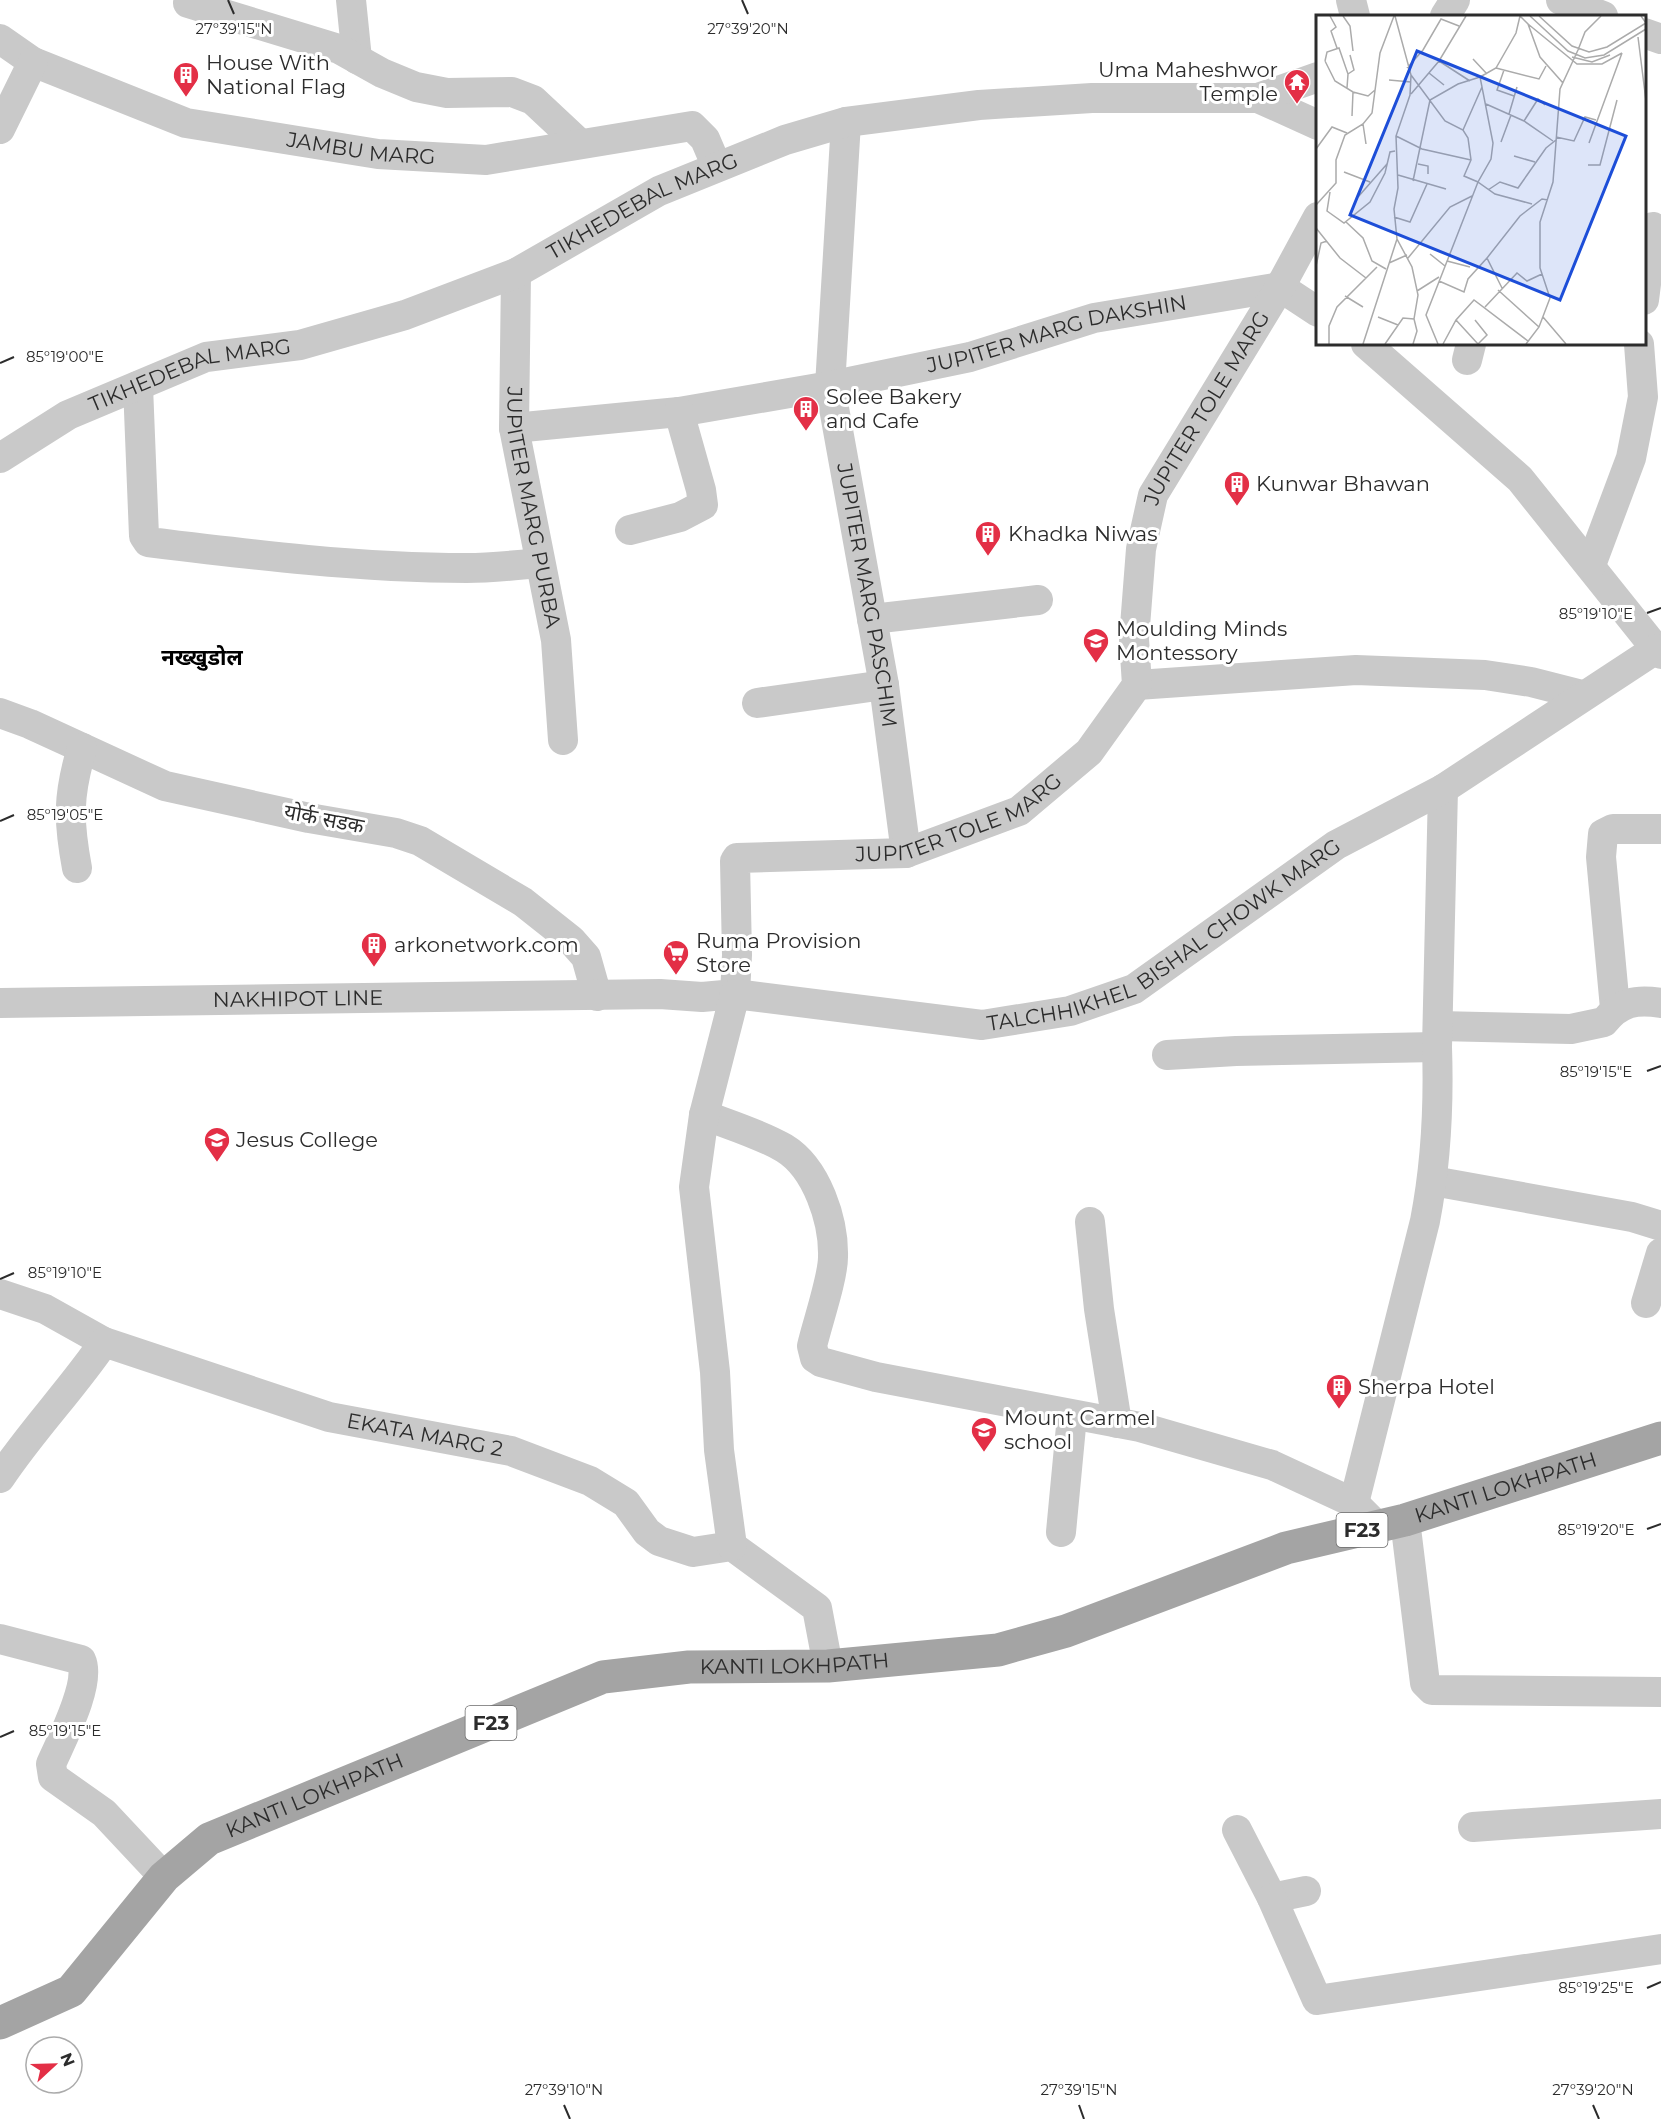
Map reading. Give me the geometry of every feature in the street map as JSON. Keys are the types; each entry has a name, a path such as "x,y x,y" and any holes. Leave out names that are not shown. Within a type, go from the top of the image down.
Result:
{"main road":[{"name":"KANTI LOKHPATH","path":"0,2023 71,1991 164,1877 209,1839 603,1677 689,1667 828,1666 998,1650 1066,1631 1286,1548 1391,1523 1661,1438"}],"street":[{"path":"351,0 357,59"},
{"path":"1351,0 1355,15"},
{"path":"1446,15 1455,0"},
{"path":"1561,0 1600,15"},
{"path":"188,3 339,49 382,73 416,87 447,93 512,92 533,100 579,143"},
{"path":"1646,34 1661,39"},
{"name":"JAMBU MARG","path":"0,39 33,62 186,123 378,154 486,160 692,126 705,139 717,167"},
{"path":"0,129 33,62"},
{"name":"TIKHEDEBAL MARG","path":"0,458 68,416 206,357 300,345 405,315 516,273 659,191 785,140 846,122 1002,103 1092,98 1258,98 1316,77"},
{"path":"1258,98 1316,125"},
{"name":"JUPITER MARG PASCHIM","path":"846,122 830,386 884,685 906,853"},
{"name":"JUPITER TOLE MARG","path":"735,994 737,955 735,861 741,856 906,853 1019,811 1089,752 1137,685 1134,639 1140,549 1153,495 1280,287 1316,219"},
{"path":"1646,284 1653,227"},
{"name":"JUPITER MARG PURBA","path":"516,273 514,428 556,640 562,740"},
{"path":"1280,287 1316,311"},
{"name":"JUPITER MARG DAKSHIN","path":"514,428 679,412 830,386 970,357 1094,318 1280,287"},
{"path":"1367,345 1520,479 1659,651"},
{"path":"1591,566 1631,458 1643,397 1640,345"},
{"path":"138,386 144,536 148,543 294,560 401,567 470,568 540,563"},
{"path":"630,530 680,517 703,505 701,490 679,412"},
{"path":"872,619 1038,600"},
{"name":"TALCHHIKHEL BISHAL CHOWK MARG","path":"597,996 660,994 702,997 735,994 982,1025 1071,1011 1134,990 1336,845 1443,789 1582,695 1659,651"},
{"path":"1137,685 1356,669 1485,675 1531,682 1582,695"},
{"path":"757,703 884,685"},
{"name":"योर्क सडक","path":"0,713 165,786 309,818 396,833 420,841 523,902 571,940 586,957 597,996"},
{"path":"77,868 69,825 74,777 82,748"},
{"path":"1354,1503 1433,1181 1439,1089 1443,789"},
{"path":"1615,1008 1601,857 1603,834 1613,829 1661,829"},
{"path":"735,994 704,1115 694,1187 715,1372 718,1450 732,1546 817,1608 828,1666"},
{"name":"NAKHIPOT LINE","path":"0,1003 597,996"},
{"path":"1167,1055 1571,1029 1604,1022 1615,1008 1639,999 1661,1003"},
{"path":"704,1115 785,1149 803,1167 818,1190 829,1224 833,1258 812,1346 815,1358 876,1377 1117,1423 1272,1465 1354,1503 1391,1523 1425,1683 1432,1690 1661,1692"},
{"path":"1433,1181 1632,1217 1661,1226"},
{"path":"1090,1222 1117,1423"},
{"path":"1646,1303 1661,1252"},
{"name":"EKATA MARG 2","path":"0,1294 45,1309 104,1342 329,1417 511,1451 590,1481 626,1503 647,1532 659,1541 693,1552 732,1546"},
{"path":"0,1478 22,1445 74,1386 104,1342"},
{"path":"1062,1532 1072,1416"},
{"path":"0,1639 81,1660 84,1668 78,1698 50,1771 53,1777 104,1813 164,1877"},
{"path":"1473,1827 1661,1814"},
{"path":"1237,1830 1272,1898 1317,2000 1661,1949"},
{"path":"1272,1898 1306,1891"}],"place":[{"name":"House With National Flag","path":"186,98"},
{"name":"Uma Maheshwor Temple","path":"1297,105"},
{"name":"Solee Bakery and Cafe","path":"806,432"},
{"name":"Kunwar Bhawan","path":"1237,507"},
{"name":"Khadka Niwas","path":"988,557"},
{"name":"Moulding Minds Montessory","path":"1096,664"},
{"name":"arkonetwork.com","path":"374,968"},
{"name":"Ruma Provision Store","path":"676,976"},
{"name":"Jesus College","path":"217,1163"},
{"name":"Sherpa Hotel","path":"1339,1410"},
{"name":"Mount Carmel school","path":"984,1453"}],"district":[{"name":"नख्खुडोल","path":"202,657"}]}
